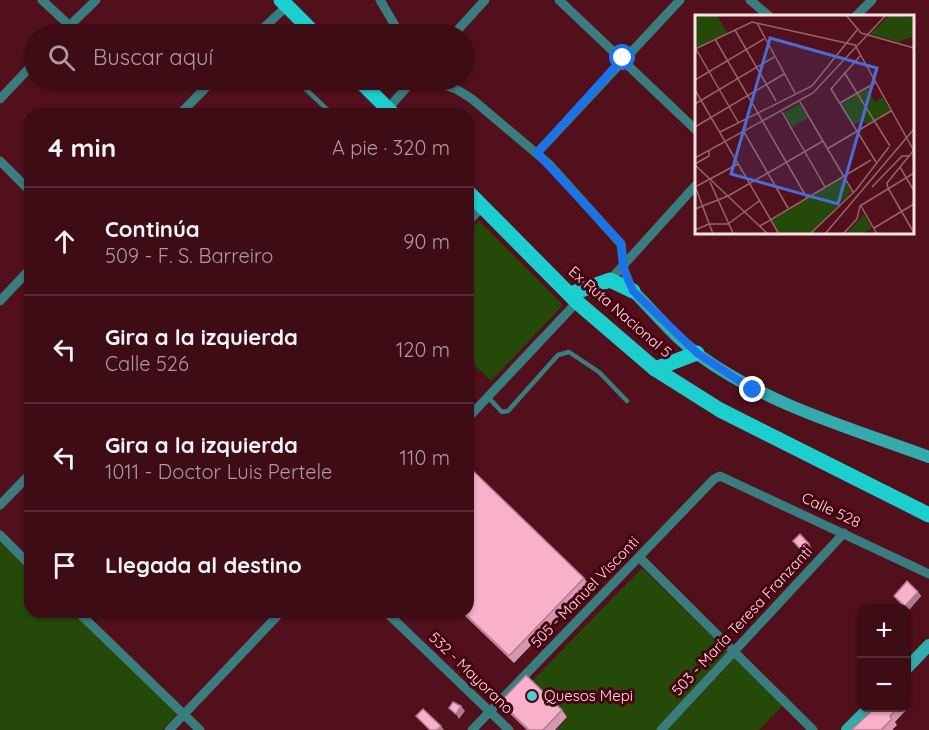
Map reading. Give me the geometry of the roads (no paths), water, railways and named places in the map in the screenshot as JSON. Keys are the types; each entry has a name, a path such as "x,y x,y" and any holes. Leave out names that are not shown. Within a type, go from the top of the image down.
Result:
{"main road":[{"path":"284,3 305,24"},
{"path":"368,90 384,108"},
{"name":"Ex Ruta Nacional 5","path":"474,198 573,298 655,369 720,411 929,515"},
{"path":"573,298 610,280 633,291"},
{"path":"655,369 697,353"}],"street":[{"path":"42,0 68,24"},
{"path":"72,24 96,0"},
{"path":"380,0 394,24"},
{"path":"463,24 485,0"},
{"path":"559,0 623,58 695,129"},
{"path":"537,153 623,58 680,0"},
{"path":"750,0 767,15"},
{"path":"857,15 872,0"},
{"path":"266,24 284,3"},
{"path":"0,99 24,74"},
{"path":"186,108 203,90"},
{"path":"391,108 405,90"},
{"path":"458,90 472,99 537,153 621,243 627,279 633,291 697,353 735,379 770,398 929,457"},
{"path":"0,161 24,185"},
{"path":"610,280 695,185"},
{"path":"474,216 482,207"},
{"path":"0,300 24,275"},
{"path":"474,412 573,298"},
{"name":"Calle 528","path":"720,476 844,532 929,574"},
{"name":"505 - Manuel Visconti","path":"472,730 714,479 720,476"},
{"path":"0,505 24,480"},
{"name":"503 - María Teresa Franzanti","path":"661,730 735,653 844,532"},
{"path":"0,535 24,559"},
{"path":"640,558 813,730"},
{"path":"89,618 200,730"},
{"path":"169,730 275,618"},
{"name":"532 - Mayorano","path":"392,618 509,730"},
{"path":"911,664 929,645"},
{"path":"847,730 865,712"}],"lane":[{"path":"307,90 326,108"},
{"path":"488,397 502,412 508,411 558,355 569,352 599,372 627,401"}],"place":[{"name":"Quesos Mepi","path":"532,696"}]}
